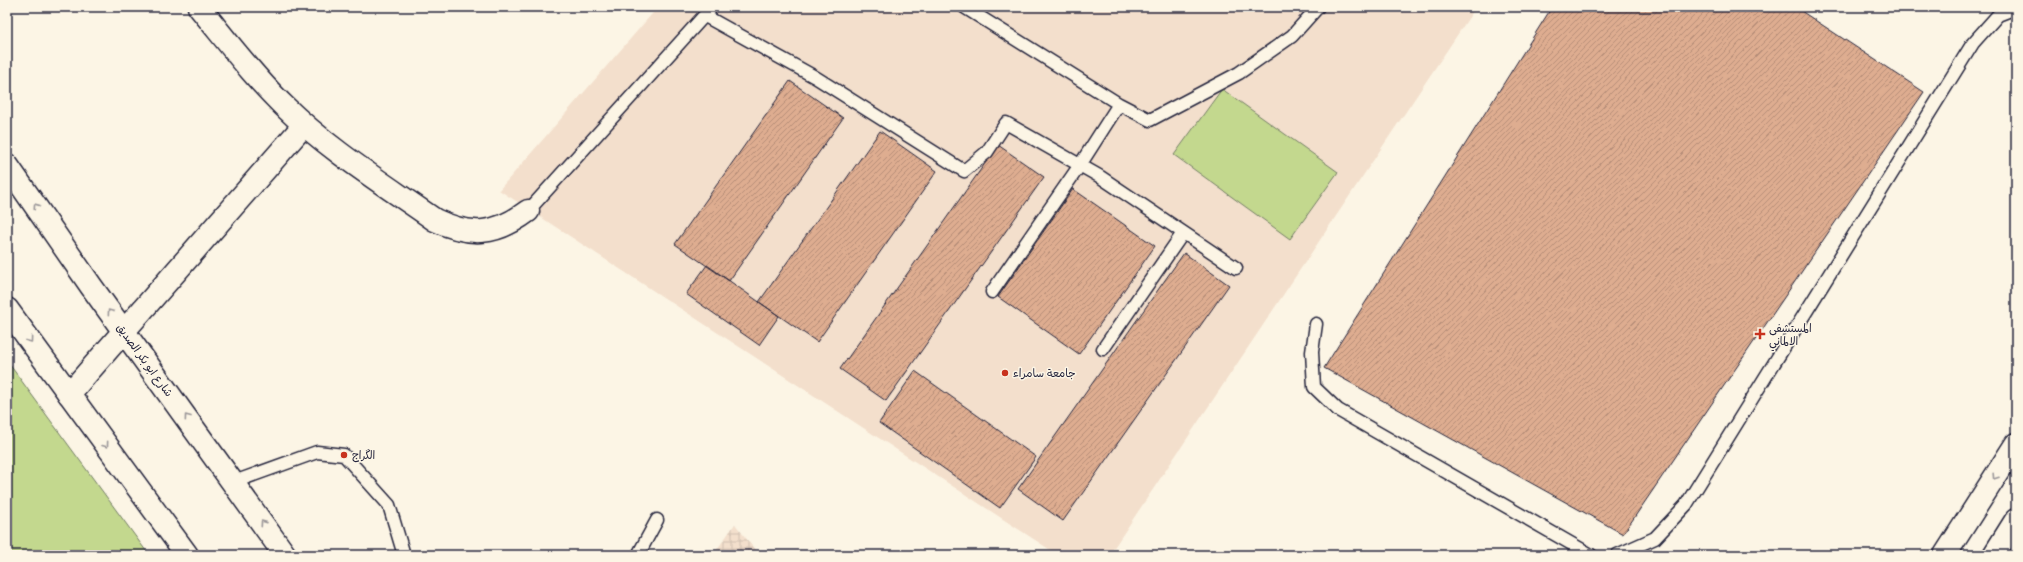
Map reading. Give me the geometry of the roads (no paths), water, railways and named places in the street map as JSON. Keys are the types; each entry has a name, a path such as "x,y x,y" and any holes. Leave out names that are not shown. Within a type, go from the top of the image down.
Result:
{"street":[{"path":"199,7 266,88 304,124 348,158 435,220 450,227 466,231 483,231 505,225 528,211"},
{"path":"69,394 304,124"},
{"name":"شارع ابو بكر الصديق","path":"7,165 285,555"},
{"path":"7,309 187,555"},
{"path":"1945,555 2016,444"},
{"path":"1994,555 2016,520"}],"lane":[{"path":"964,7 1119,104 1150,120 1239,73 1292,36 1318,7"},
{"path":"1617,555 1655,538 1686,504 1973,43 1998,15 2016,8"},
{"path":"528,211 709,11 964,171 987,152 1006,123 1080,165 1236,268"},
{"path":"992,292 1080,165 1119,104"},
{"path":"1103,349 1184,233"},
{"path":"1316,324 1312,352 1314,387 1338,410 1591,555"},
{"path":"234,482 316,452 344,455 389,505 404,555"},
{"path":"638,555 657,520"}],"place":[{"name":"المستشفى الالماني","path":"1760,334"},
{"name":"جامعة سامراء","path":"1005,373"},
{"name":"الگراج","path":"344,455"}]}
